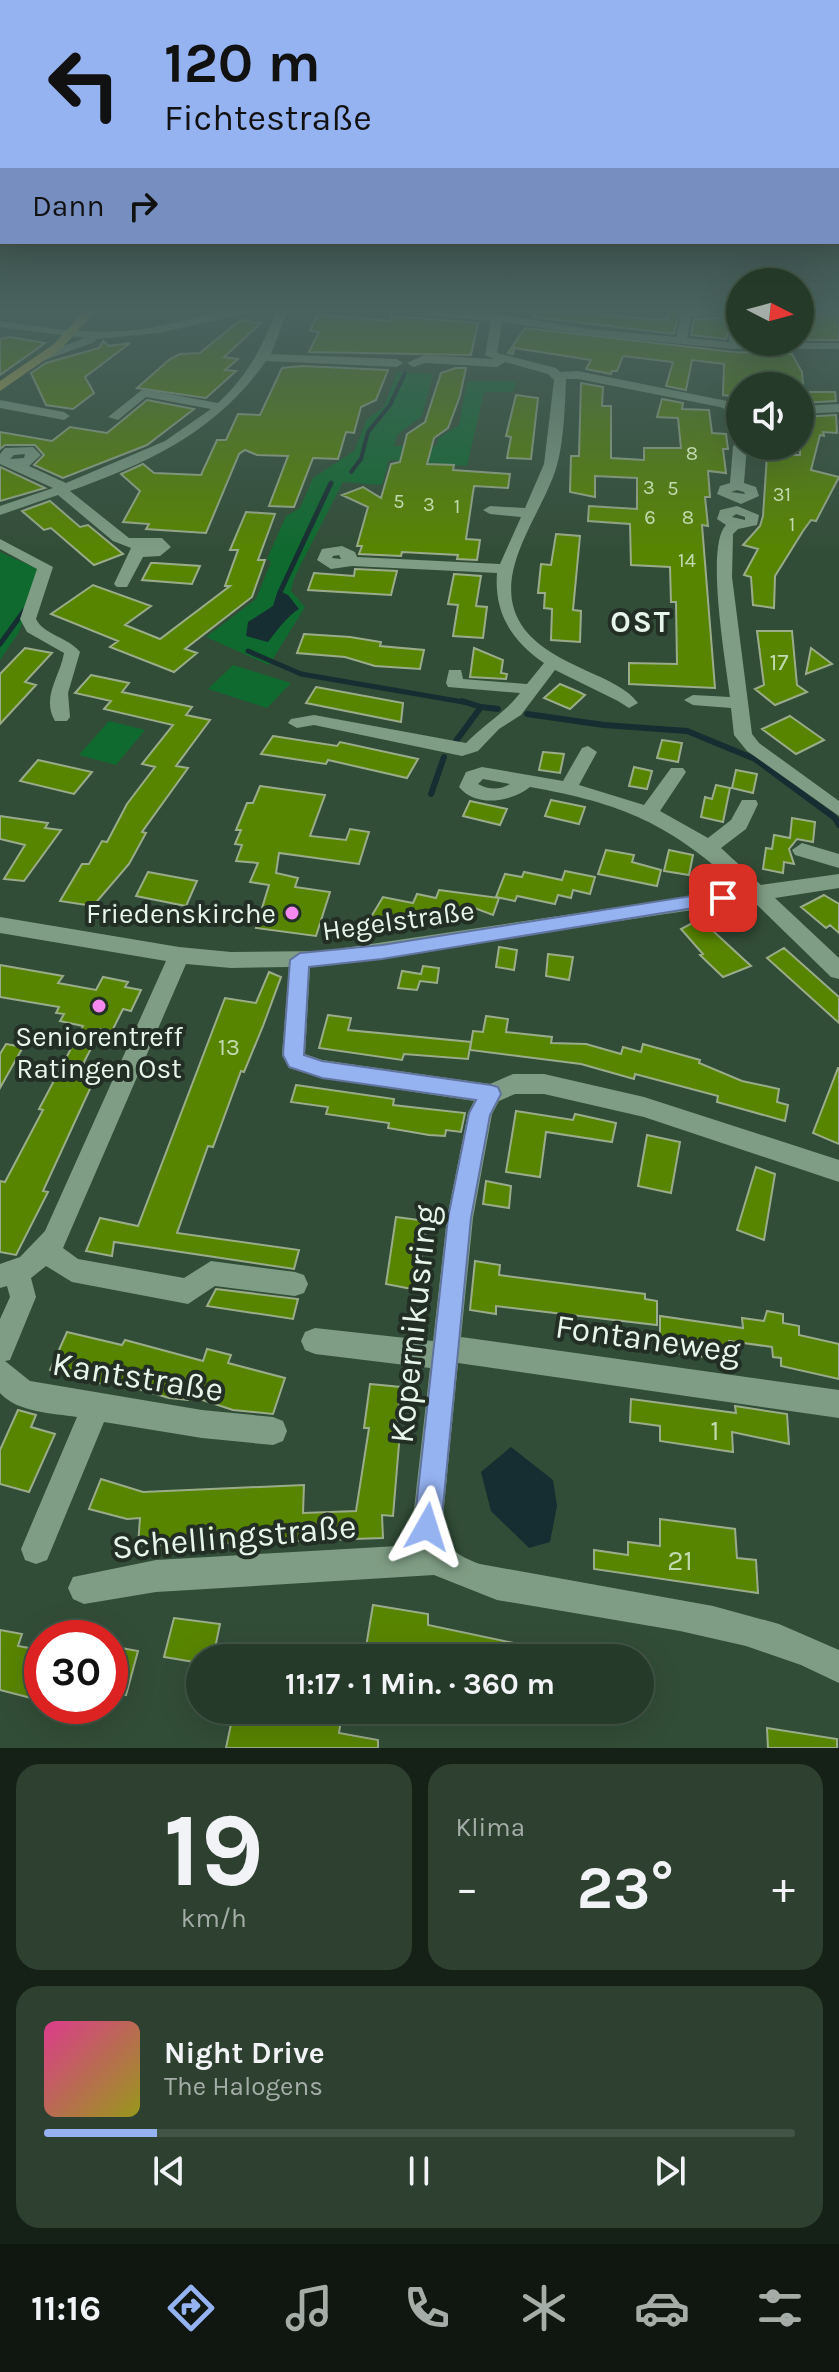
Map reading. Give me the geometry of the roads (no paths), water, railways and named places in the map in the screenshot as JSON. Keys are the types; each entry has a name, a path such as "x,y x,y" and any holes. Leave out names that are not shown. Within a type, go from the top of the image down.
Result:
{"street":[{"path":"0,511 157,451 190,432 239,391"},
{"path":"559,391 559,422 551,464 505,569 501,587 503,606 514,629 552,663 624,697 629,703"},
{"path":"656,391 726,405"},
{"path":"114,417 143,393 221,407"},
{"path":"0,404 56,411"},
{"path":"814,409 834,408 834,426"},
{"path":"739,460 736,505 726,533 724,577 743,735 748,742 839,810"},
{"path":"17,465 62,489 120,541 140,548 122,584"},
{"path":"509,505 532,510"},
{"path":"490,510 532,510"},
{"path":"0,543 45,567 28,619 33,629 64,644 72,652 59,689 57,710 61,717"},
{"path":"348,561 505,569"},
{"path":"297,723 314,720 462,750 472,747 493,725 515,711 552,663"},
{"path":"455,674 454,683 530,689"},
{"path":"693,700 739,703"},
{"path":"568,789 588,752"},
{"path":"649,812 665,794 677,772"},
{"path":"526,781 568,789 649,812 709,848 839,971"},
{"path":"709,848 739,824 749,804"},
{"path":"802,850 839,861"},
{"name":"Hegelstraße","path":"0,925 179,955 231,960 300,960 382,952 839,881"},
{"path":"0,1350 23,1297 8,1274 46,1251 179,955"},
{"path":"300,960 293,1055 297,1061 322,1069 491,1094 513,1084 544,1084 644,1107 835,1170"},
{"name":"Kopernikusring","path":"438,1559 429,1547 427,1527 460,1218 480,1113 491,1094"},
{"path":"46,1251 72,1270 188,1291 211,1273 295,1284"},
{"name":"Fontaneweg","path":"315,1341 445,1352 839,1404"},
{"name":"Kantstraße","path":"0,1373 15,1389 30,1395 150,1416 273,1431"},
{"path":"36,1549 96,1407"},
{"path":"438,1559 470,1575 515,1588 680,1615 815,1654 839,1667"},
{"name":"Schellingstraße","path":"84,1588 156,1576 438,1559"}],"water":[{"path":"278,590 288,595 299,609 268,642 246,636 248,622 273,606"},
{"path":"511,1447 553,1480 557,1506 550,1542 529,1548 491,1511 481,1472"}],"waterway":[{"path":"351,472 361,459 368,432 390,405 397,391"},
{"path":"281,590 331,483"},
{"path":"0,644 24,611"},
{"path":"248,651 301,674 468,703"},
{"path":"462,701 468,703"},
{"path":"468,703 481,707"},
{"path":"456,741 481,707"},
{"path":"481,707 498,709"},
{"path":"527,714 604,725 687,731 755,759 835,818 839,825"},
{"path":"431,794 444,757"}],"place":[{"name":"Friedenskirche","path":"292,913"},
{"name":"Seniorentreff Ratingen Ost","path":"99,1006"}],"district":[{"name":"OST","path":"641,622"}]}
